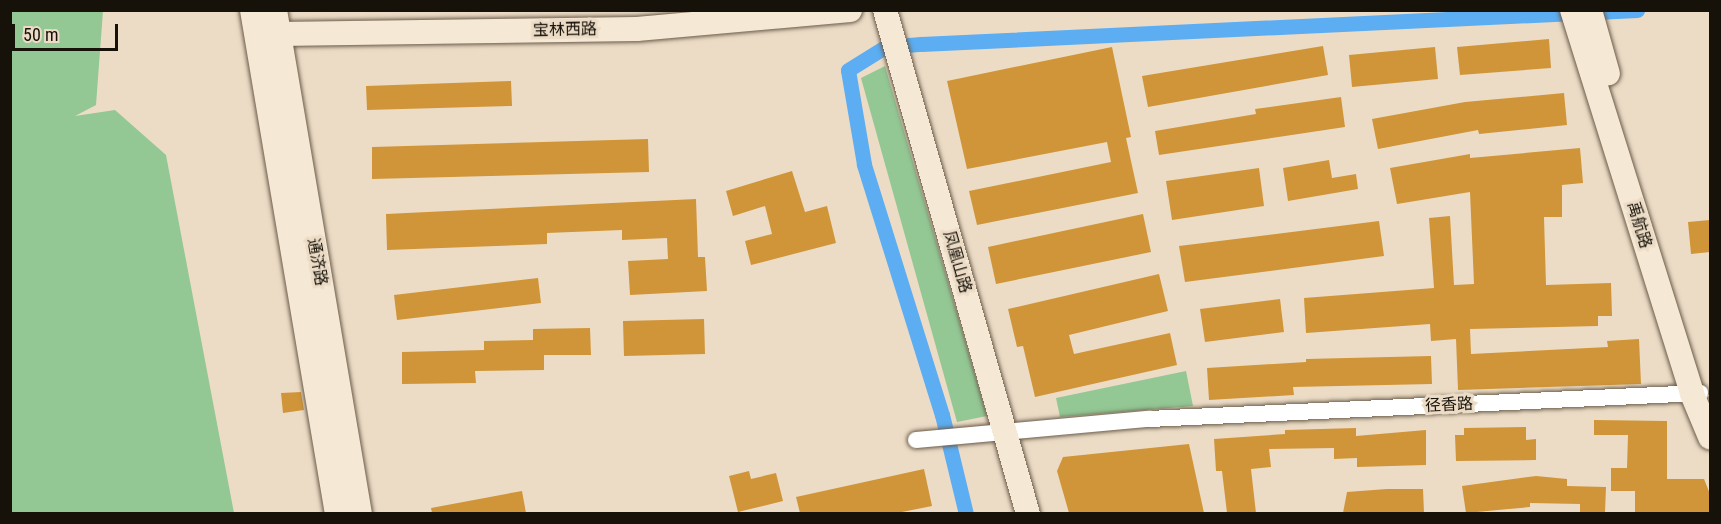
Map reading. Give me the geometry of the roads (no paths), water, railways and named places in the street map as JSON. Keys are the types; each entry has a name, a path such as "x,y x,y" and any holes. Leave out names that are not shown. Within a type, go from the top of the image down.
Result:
{"main road":[{"name":"通济路","path":"252,10 337,513"},
{"name":"宝林西路","path":"277,22 637,29 732,16 850,10"},
{"name":"凤凰山路","path":"885,10 1028,513"},
{"name":"禹航路","path":"1584,20 1652,232 1702,400 1710,437"},
{"name":"通济路","path":"277,22 360,513"}],"street":[{"name":"径香路","path":"923,439 1005,429 1195,416 1702,400"}],"waterway":[{"path":"966,514 942,415 864,164 848,70 885,47 921,44 1637,10"}]}
